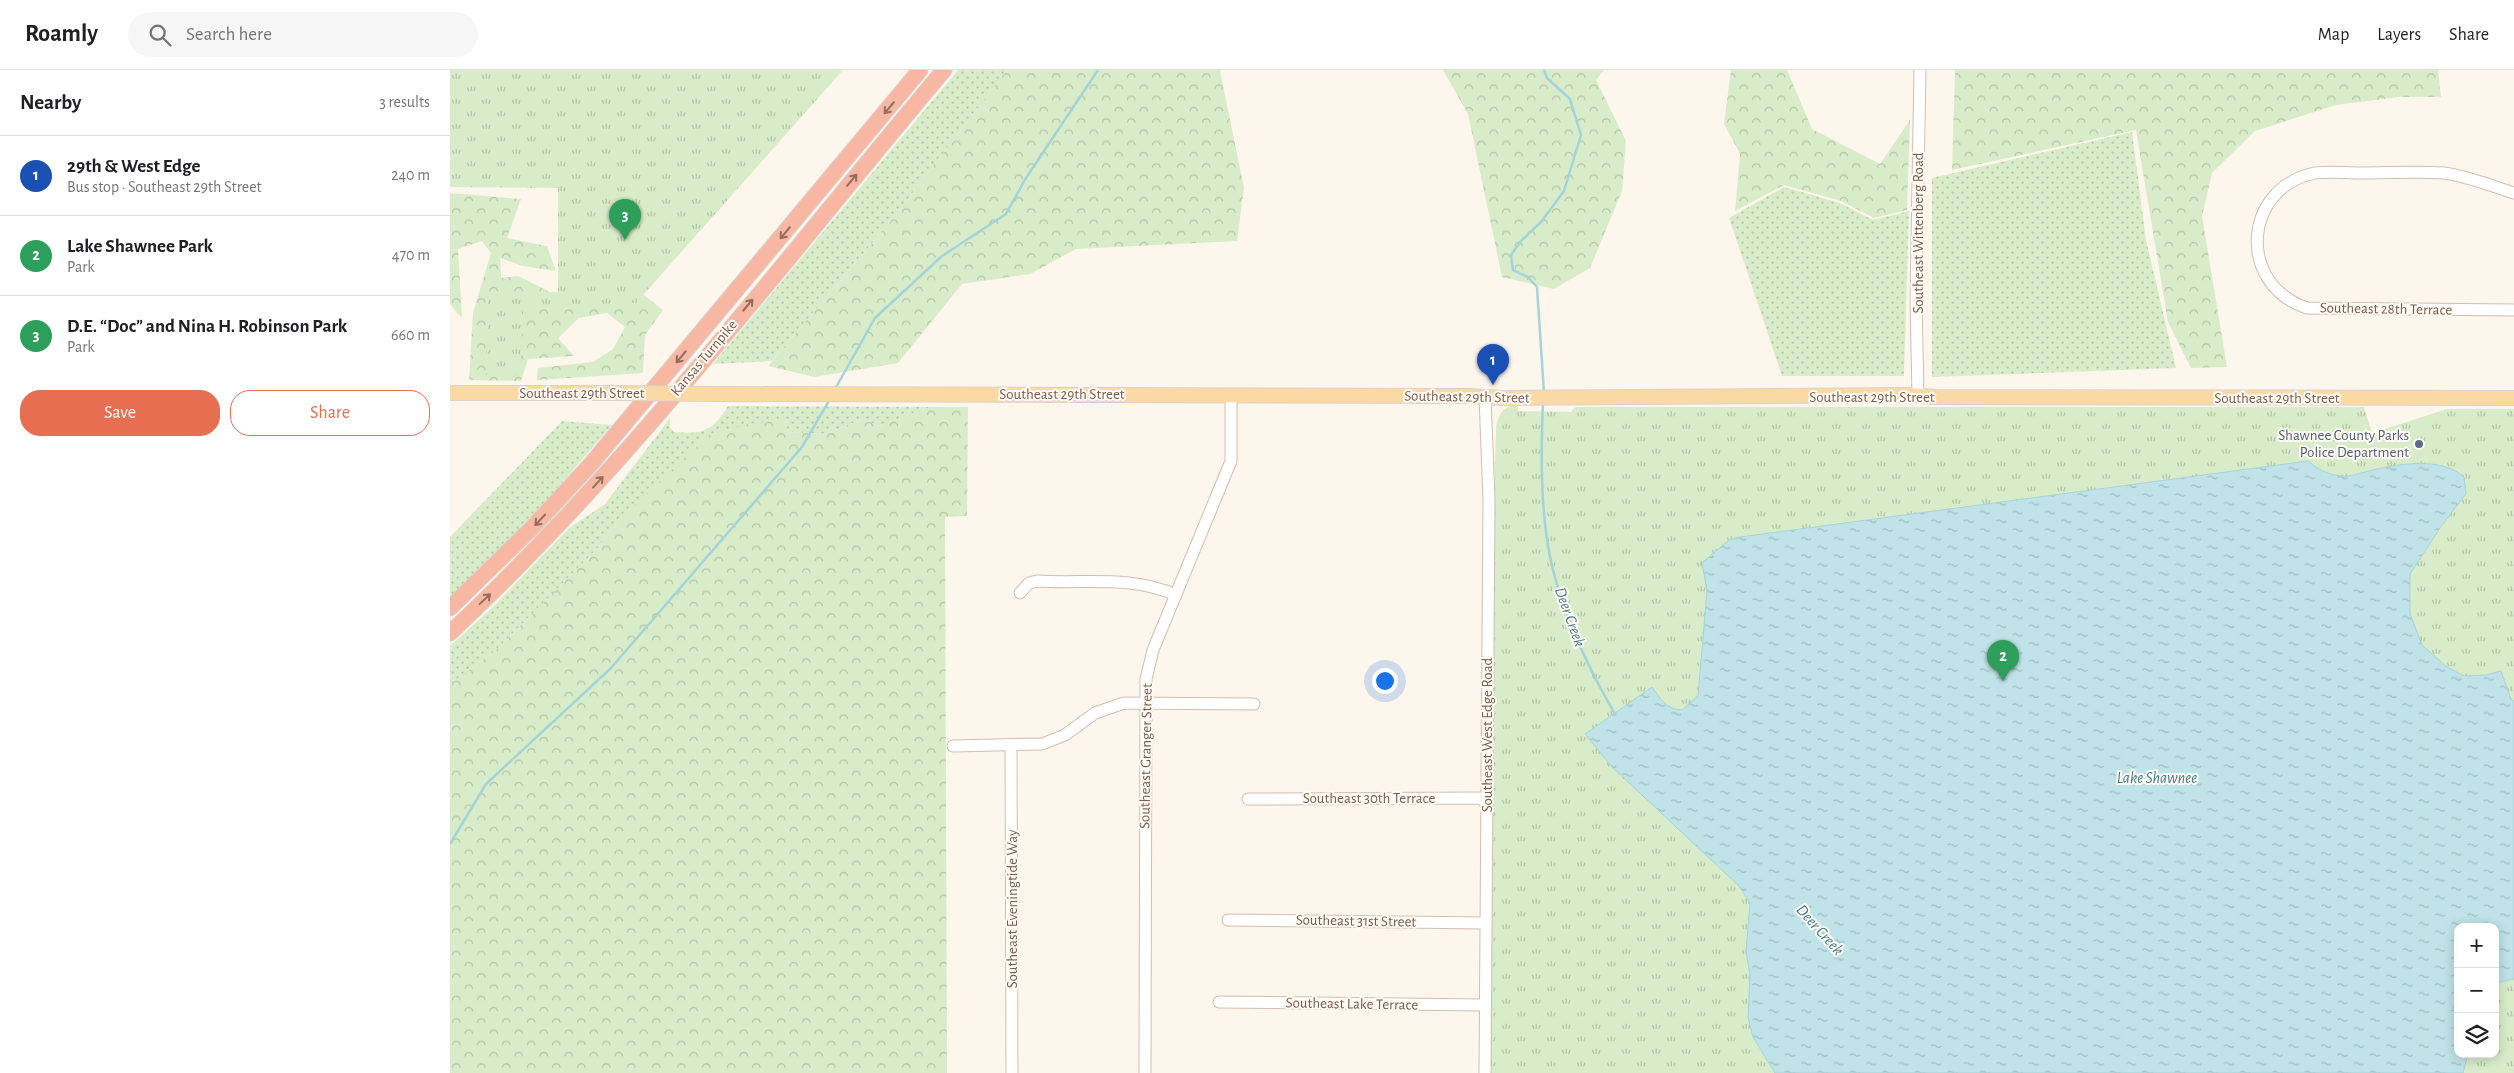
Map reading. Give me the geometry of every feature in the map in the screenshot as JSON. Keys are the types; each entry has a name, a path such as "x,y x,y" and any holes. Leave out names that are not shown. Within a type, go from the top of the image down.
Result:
{"highway":[{"name":"Kansas Turnpike","path":"450,608 525,535 591,464 920,70"},
{"name":"Kansas Turnpike","path":"450,633 530,556 600,481 944,70"}],"main road":[{"name":"Southeast 29th Street","path":"450,392 1519,398 1918,396 2514,398"}],"street":[{"name":"Southeast Wittenberg Road","path":"1918,396 1916,298 1920,70"},
{"name":"Southeast 28th Terrace","path":"2514,193 2445,173 2315,173 2288,183 2271,198 2260,218 2258,252 2264,272 2277,291 2291,302 2307,308 2514,310"},
{"name":"Southeast Granger Street","path":"1145,1073 1146,679 1152,650 1231,461 1231,395"},
{"name":"Southeast West Edge Road","path":"1484,1073 1489,500 1485,397"},
{"path":"1020,593 1029,583 1038,580 1124,581 1154,587 1176,595"},
{"path":"952,746 1034,746 1054,741 1087,718 1108,707 1124,703 1254,704"},
{"name":"Southeast Eveningtide Way","path":"1012,746 1012,1073"},
{"name":"Southeast 30th Terrace","path":"1248,798 1481,798 1487,805"},
{"name":"Southeast 31st Street","path":"1228,920 1485,923"},
{"name":"Southeast Lake Terrace","path":"1219,1002 1485,1005"}],"green space":[{"path":"450,70 843,70 636,303 522,306 521,374 486,375 488,293 558,292 558,188 450,187"},
{"path":"958,70 1007,70 890,222 772,361 713,364"},
{"path":"1007,70 1221,70 1244,188 1237,241 1076,249 1030,274 962,284 898,363 814,377 768,366 890,222"},
{"path":"1443,70 1604,70 1596,80 1626,141 1622,191 1590,268 1554,289 1502,277 1468,114"},
{"path":"1731,70 1787,70 1812,129 1880,164 1910,120 1907,210 1874,218 1841,201 1784,185 1735,211 1740,154 1724,124"},
{"path":"1955,70 2438,70 2441,97 2399,97 2336,105 2255,131 2212,173 2202,216 2227,367 2191,368 2168,322 2136,130 1952,170"},
{"path":"2132,132 2146,240 2176,368 1932,377 1932,178"},
{"path":"1784,187 1840,203 1873,220 1909,211 1904,376 1782,376 1729,218"},
{"path":"450,193 521,199 507,238 547,246 556,271 523,266 500,258 501,278 518,276 564,299 640,292 663,310 645,335 643,373 537,380 538,368 593,362 613,349 625,327 607,313 579,318 558,338 574,356 528,359 521,381 469,380 473,313 491,253 482,241 458,249 462,318 450,304"},
{"name":"Lake Shawnee","path":"1514,405 1518,407 1518,411 1571,412 1577,407 2364,407 2372,433 2447,409 2514,409 2514,1073 1489,1073 1489,857 1493,797 1492,564 1496,427 1501,413 1506,408"},
{"path":"728,406 930,407 879,426 863,419 825,434 788,432 785,420 621,518 597,549 495,651 450,684 450,646 491,609 569,528 605,504 670,418 670,427 674,432 693,433 712,426"},
{"path":"930,407 968,407 967,516 945,517 947,1073 450,1073 450,684 495,651 597,549 621,518 710,434 749,424 785,419 788,432 825,434 863,419 879,426"},
{"path":"562,421 612,425 534,515 450,597 450,537"}],"water":[{"name":"Lake Shawnee","path":"2308,461 2324,472 2342,476 2405,464 2431,464 2454,470 2464,477 2466,494 2442,525 2410,574 2410,614 2422,645 2447,667 2464,676 2486,675 2501,671 2511,699 2514,701 2514,979 2499,982 2499,923 2454,923 2454,1058 2467,1058 2463,1073 1775,1073 1753,1037 1748,1017 1750,974 1746,952 1750,903 1739,886 1611,766 1585,734 1652,687 1664,703 1676,709 1682,710 1698,696 1707,591 1702,563 1729,540"}],"waterway":[{"path":"835,389 875,318 942,256 1006,214 1026,178 1098,70"},
{"name":"Deer Creek","path":"1544,70 1547,78 1570,99 1581,135 1564,191 1541,222 1521,241 1511,255 1513,270 1528,277 1537,287 1544,393"},
{"path":"450,844 486,784 611,668 802,447 830,399"},
{"name":"Deer Creek","path":"1543,403 1543,490 1545,524 1551,562 1573,630 1593,674 1615,714"}],"place":[{"name":"D.E. “Doc” and Nina H. Robinson Park","path":"625,240"},
{"name":"29th & West Edge","path":"1493,385"},
{"name":"Shawnee County Parks Police Department","path":"2419,444"},
{"name":"Lake Shawnee Park","path":"2003,681"}]}
